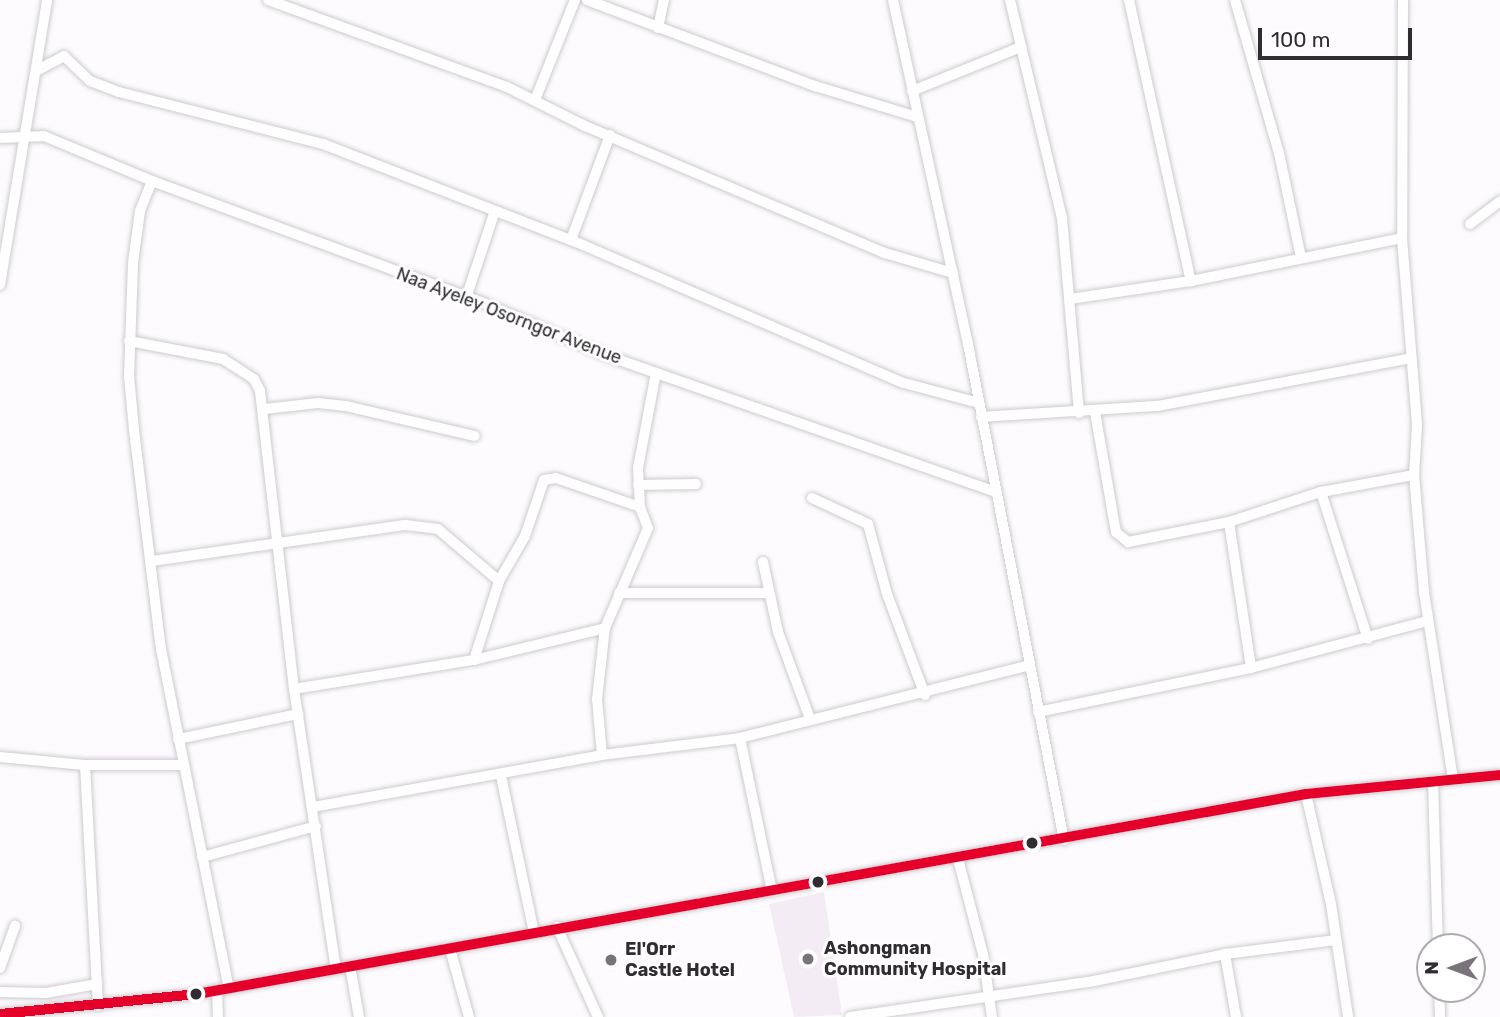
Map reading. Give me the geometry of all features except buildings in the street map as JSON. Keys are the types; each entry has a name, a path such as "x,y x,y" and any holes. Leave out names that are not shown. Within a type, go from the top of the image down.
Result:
{"street":[{"path":"0,285 47,0"},
{"path":"268,0 535,100 885,253 953,273"},
{"path":"535,100 575,0"},
{"path":"587,0 815,86 917,117"},
{"path":"658,28 664,0"},
{"path":"893,0 953,273 1064,840"},
{"path":"1010,0 1062,218 1079,412"},
{"path":"1129,0 1191,281"},
{"path":"1235,0 1279,153 1301,257"},
{"path":"1403,0 1402,238 1418,425 1414,475 1428,621 1453,779"},
{"path":"912,91 1021,47"},
{"path":"36,71 64,56 96,84 310,139 495,214 571,240 904,383 979,403"},
{"path":"571,240 610,135"},
{"name":"Naa Ayeley Osorngor Avenue","path":"0,138 44,136 152,181 466,298 656,373 997,492"},
{"path":"152,181 135,237 129,341 134,430 177,739 229,988"},
{"path":"1470,224 1500,201"},
{"path":"466,298 495,214"},
{"path":"1070,299 1191,281 1402,238"},
{"path":"129,341 198,352 242,369 254,379 265,409 294,689 336,968"},
{"path":"981,417 1095,412 1236,394 1411,358"},
{"path":"602,755 597,699 605,628 646,535 638,485 656,373"},
{"path":"265,409 327,404 475,436"},
{"path":"1095,412 1120,538 1128,542 1229,522 1321,492 1414,475"},
{"path":"474,660 499,581 525,536 546,478 640,508"},
{"path":"638,485 696,484"},
{"path":"1321,492 1368,639"},
{"path":"813,498 868,524 887,594 925,695"},
{"path":"1229,522 1251,668"},
{"path":"152,561 278,542 423,526 451,537 499,581"},
{"path":"762,562 766,593 810,719"},
{"path":"619,593 766,593"},
{"path":"1038,712 1251,668 1428,621"},
{"path":"294,689 474,660 605,628"},
{"path":"313,807 501,776 602,755 740,738 810,719 925,695 1030,665"},
{"path":"177,739 298,714"},
{"path":"740,738 772,891"},
{"path":"0,757 85,765 183,765"},
{"path":"85,765 99,1006"},
{"path":"0,1014 99,1006 229,988 557,927 1064,840 1306,794 1500,775"},
{"path":"501,776 534,932"},
{"path":"1433,781 1438,933"},
{"path":"1306,794 1336,940 1348,1017"},
{"path":"202,857 316,826"},
{"path":"958,859 983,954 992,1017"},
{"path":"0,968 15,926"},
{"path":"557,927 598,1017"},
{"path":"850,1017 1094,981 1225,954 1336,940"},
{"path":"450,949 469,1017"},
{"path":"1225,954 1236,1017"},
{"path":"350,966 359,1017"},
{"path":"0,992 46,993 97,984"},
{"path":"217,990 218,1017"}],"shaded area":[{"name":"Ashongman Community Hospital","path":"824,892 842,1015 794,1017 769,904"}],"transit line":[{"path":"0,1014 197,994 1306,794 1500,775"}],"place":[{"name":"Ashongman Community Hospital","path":"808,959"},
{"name":"El'Orr Castle Hotel","path":"611,960"}]}
